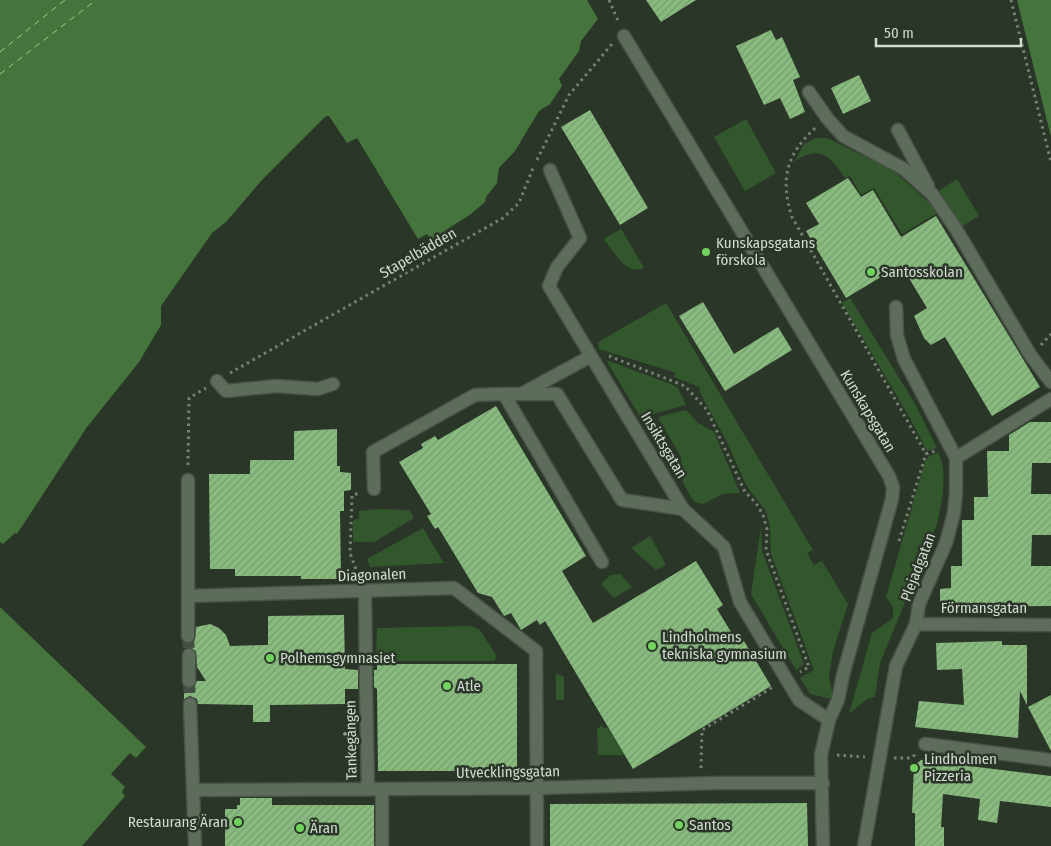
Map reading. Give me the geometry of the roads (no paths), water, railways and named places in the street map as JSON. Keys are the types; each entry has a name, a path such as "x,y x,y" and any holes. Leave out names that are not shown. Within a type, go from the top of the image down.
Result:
{"street":[{"name":"Kunskapsgatan","path":"624,36 889,476 893,487 892,499 843,675 838,700 829,720 821,755 823,846"},
{"path":"809,92 827,118 843,136 904,169 933,195"},
{"path":"898,130 933,195 956,229 1031,356 1051,382"},
{"name":"Insiktsgatan","path":"550,170 580,238 557,267 548,286 683,509 724,547 740,602 799,700 829,720"},
{"path":"896,308 897,335 904,360 953,452 1051,399"},
{"path":"521,394 591,356"},
{"path":"217,381 226,391 276,386 318,389 333,384"},
{"path":"504,394 602,562"},
{"path":"374,489 373,452 475,395 557,394 622,500 683,509"},
{"name":"Plejadgatan","path":"864,846 896,666 916,624 919,604 946,543 954,513 953,452"},
{"path":"188,480 188,636"},
{"name":"Diagonalen","path":"188,596 454,588 536,651 537,788"},
{"name":"Tankegången","path":"365,592 368,789"},
{"name":"Förmansgatan","path":"916,624 1051,625"},
{"path":"189,655 190,681"},
{"path":"190,704 194,790 194,846"},
{"path":"925,744 1051,760"},
{"name":"Utvecklingsgatan","path":"194,790 537,788 718,783 823,783"},
{"path":"537,788 537,846"},
{"path":"382,789 382,846"}],"tunnel":[{"path":"188,636 189,655"},
{"path":"189,681 190,704"}],"place":[{"name":"Kunskapsgatans förskola","path":"706,252"},
{"name":"Santosskolan","path":"871,272"},
{"name":"Lindholmens tekniska gymnasium","path":"652,646"},
{"name":"Polhemsgymnasiet","path":"270,658"},
{"name":"Atle","path":"447,686"},
{"name":"Lindholmen Pizzeria","path":"914,768"},
{"name":"Restaurang Äran","path":"238,822"},
{"name":"Santos","path":"679,825"},
{"name":"Äran","path":"300,828"}]}
